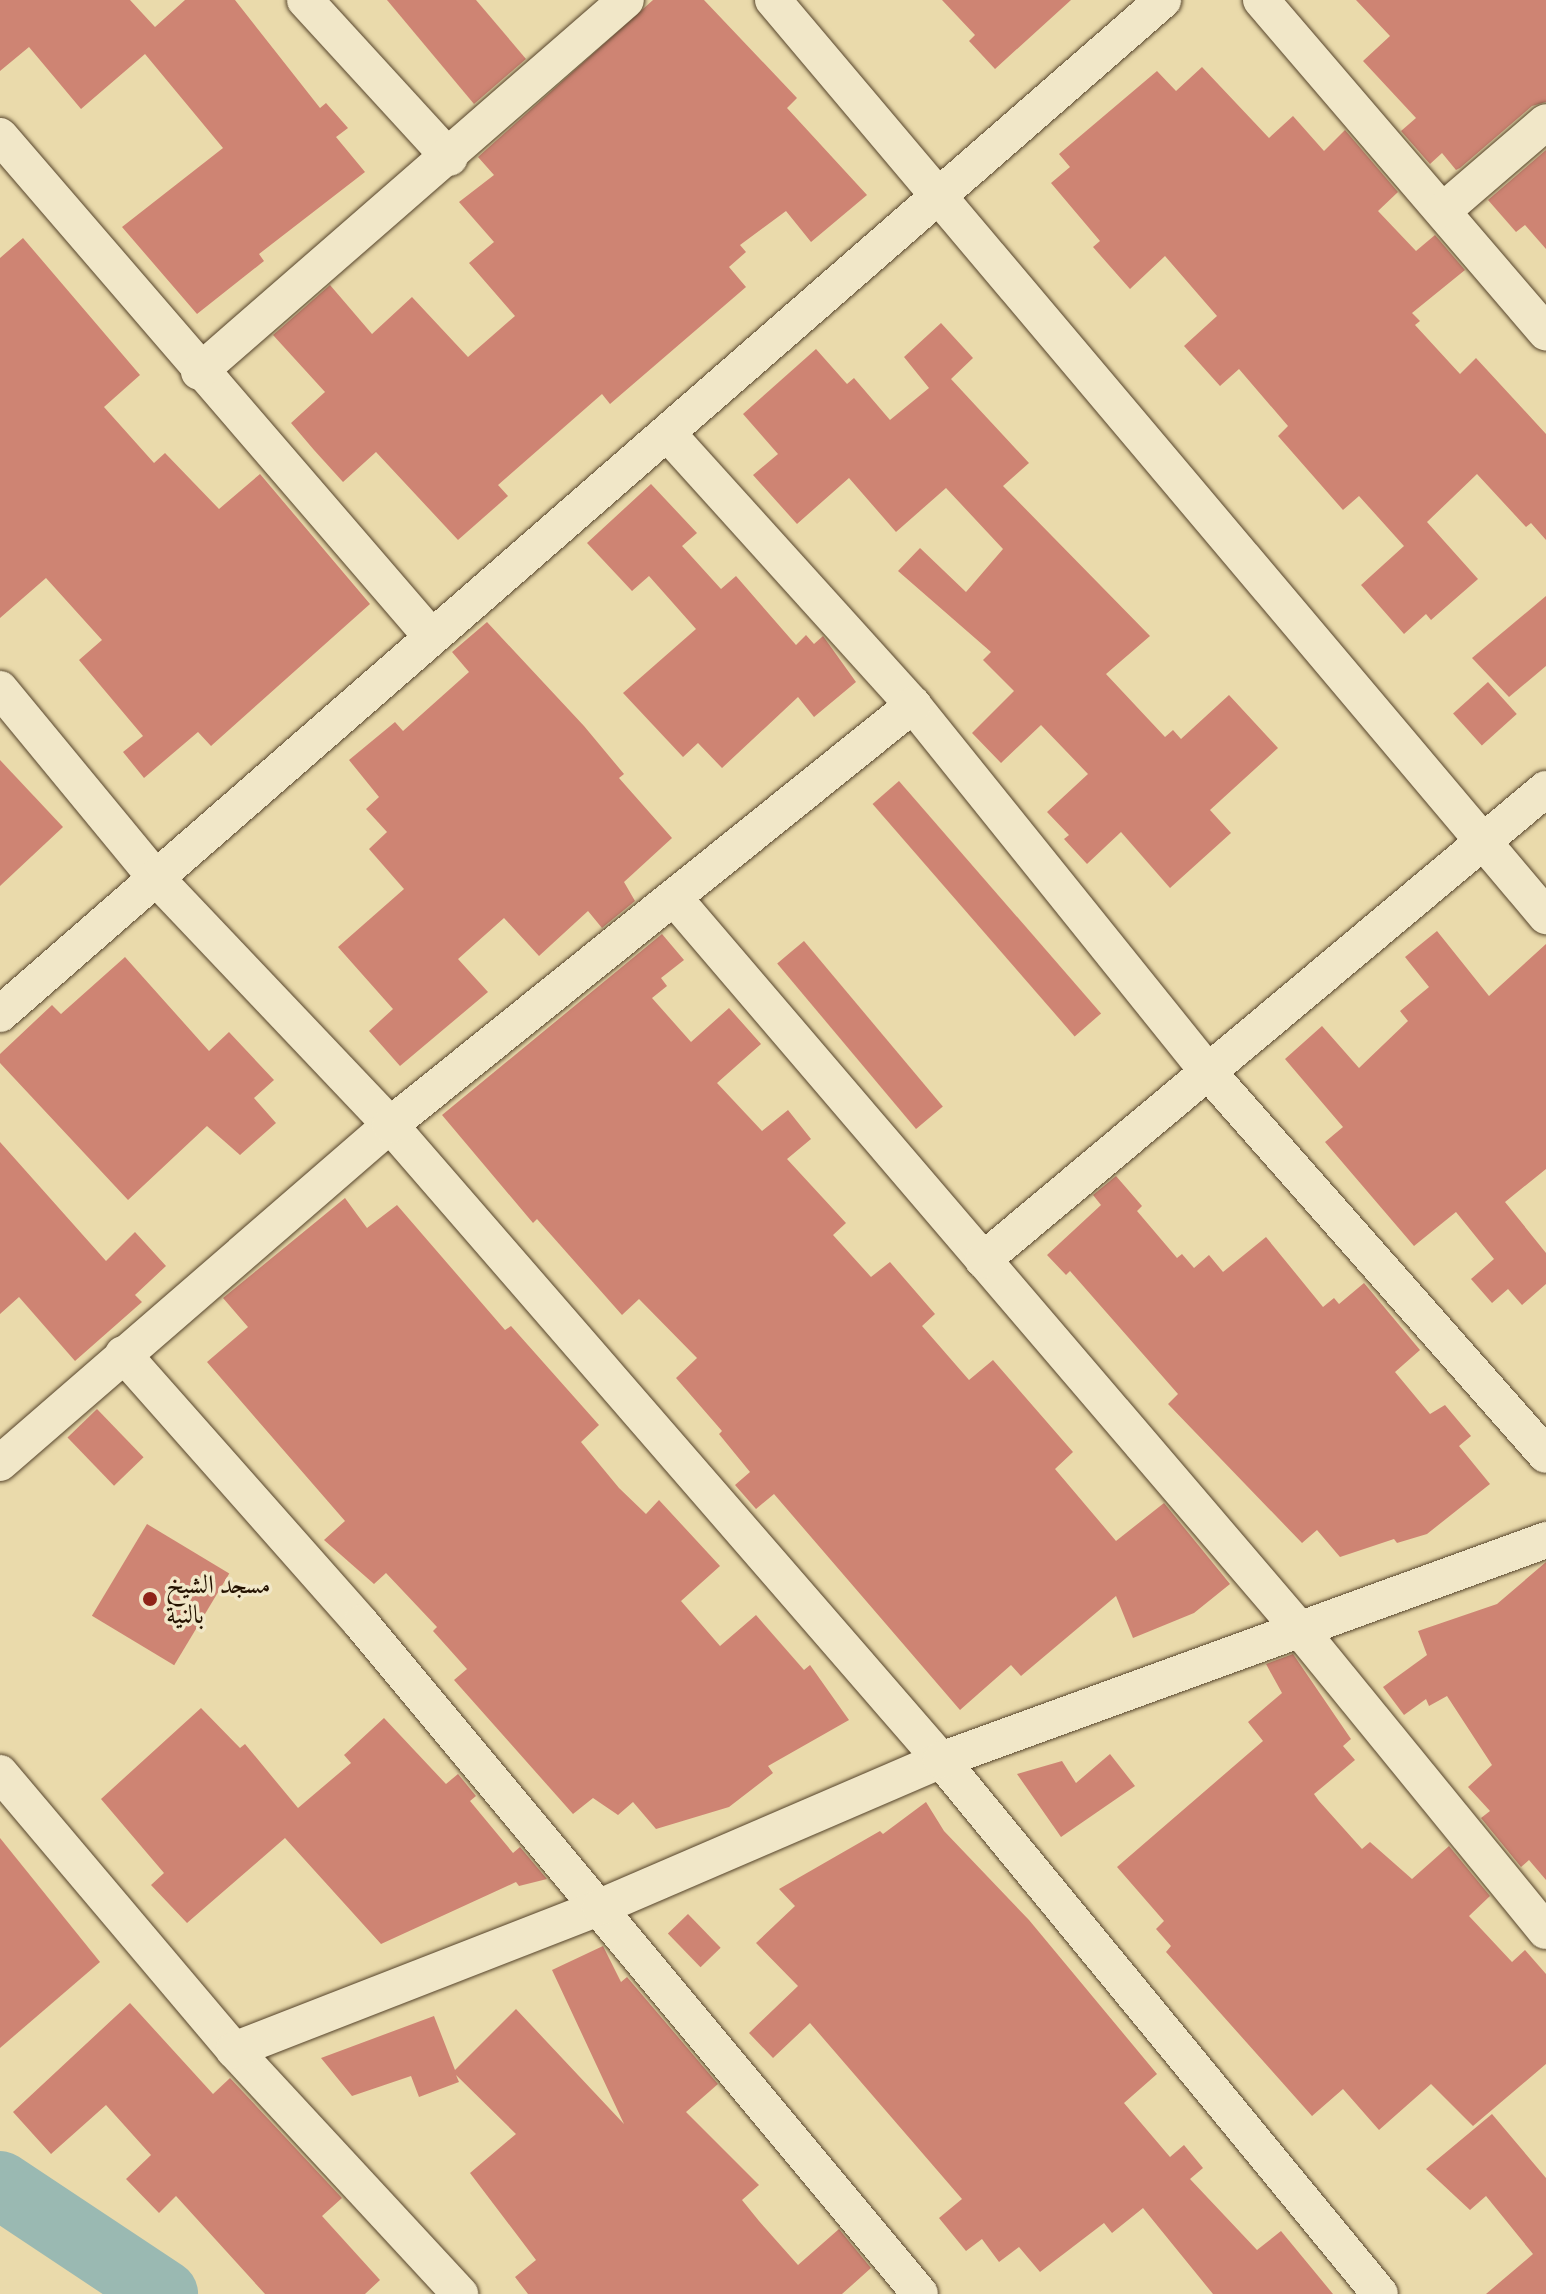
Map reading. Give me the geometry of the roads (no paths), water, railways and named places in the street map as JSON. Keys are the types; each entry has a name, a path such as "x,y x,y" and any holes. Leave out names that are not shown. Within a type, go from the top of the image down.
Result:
{"street":[{"path":"305,0 450,158"},
{"path":"199,372 450,158 626,0"},
{"path":"773,0 1546,916"},
{"path":"0,1014 430,635 668,434 1163,0"},
{"path":"1261,0 1445,209 1546,332"},
{"path":"1445,209 1546,122"},
{"path":"0,136 199,372 430,635"},
{"path":"668,434 913,705 1209,1073 1546,1455"},
{"path":"0,689 156,878 390,1125 941,1760 1380,2294"},
{"path":"0,1463 390,1125 913,705"},
{"path":"983,1260 1484,844 1546,789"},
{"path":"675,899 1301,1631 1546,1931"},
{"path":"123,1354 361,1623 600,1907 903,2288"},
{"path":"234,2050 600,1907 941,1760 1546,1540"},
{"path":"0,1773 234,2050 460,2294"}],"waterway":[{"path":"0,2185 164,2294"}],"place":[{"name":"مسجد الشيخ بالنية","path":"150,1599"}]}
